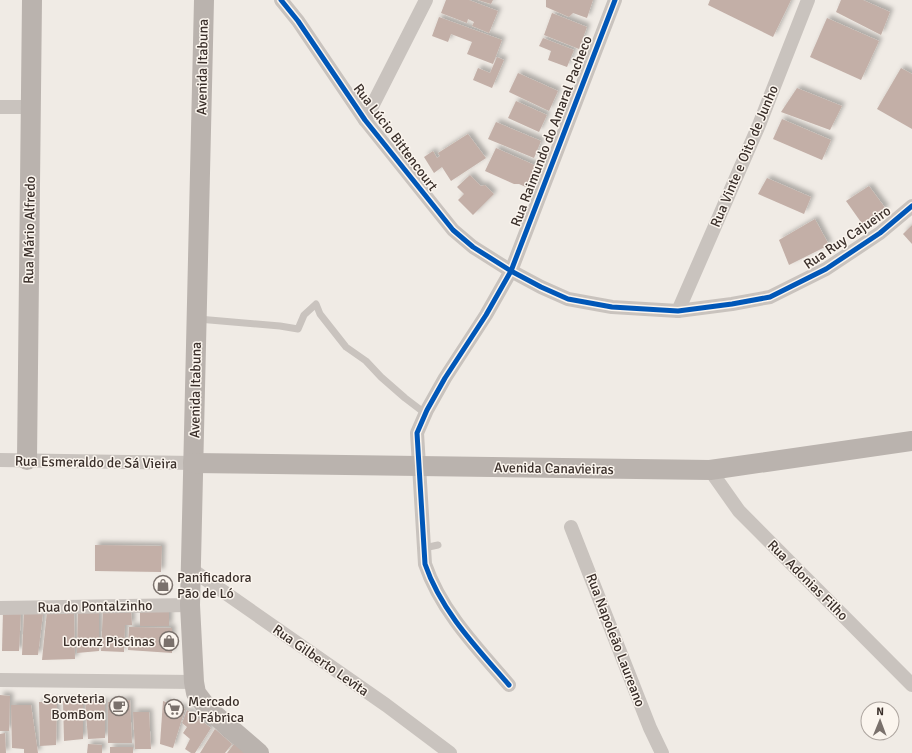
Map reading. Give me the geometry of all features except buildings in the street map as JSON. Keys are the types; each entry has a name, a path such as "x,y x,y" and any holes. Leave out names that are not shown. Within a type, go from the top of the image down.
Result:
{"main road":[{"name":"Rua Mário Alfredo","path":"27,460 32,0"},
{"name":"Avenida Itabuna","path":"204,0 190,605 194,682 196,693 208,709 259,753"},
{"name":"Avenida Canavieiras","path":"193,463 710,470 912,440"}],"street":[{"name":"Rua Lúcio Bittencourt","path":"281,0 298,20 365,120 453,230 473,248 511,271 568,299 612,307 678,311"},
{"path":"365,120 426,0"},
{"name":"Rua Raimundo do Amaral Pacheco","path":"509,685 473,643 445,605 430,578 425,564 417,433 445,378 486,315 511,271 615,0"},
{"name":"Rua Vinte e Oito de Junho","path":"678,311 759,125 808,0"},
{"path":"0,107 30,108"},
{"name":"Rua Ruy Cajueiro","path":"678,311 732,304 770,297 826,269 880,233 912,206"},
{"name":"Rua Esmeraldo de Sá Vieira","path":"0,460 193,463"},
{"name":"Rua Adonias Filho","path":"710,470 739,511 912,685"},
{"name":"Rua Napoleão Laureano","path":"571,527 650,728 662,753"},
{"name":"Rua Gilberto Levita","path":"191,569 386,705 450,753"},
{"name":"Rua do Pontalzinho","path":"0,608 190,605"},
{"path":"0,680 194,682"}],"lane":[{"path":"196,319 280,326 298,329 304,315 316,304 320,314 346,347 366,361 381,377 426,414"},
{"path":"424,548 438,545"}],"cycle path":[{"path":"281,0 298,21 365,120 453,230 473,247 511,271 568,299 612,307 678,311 732,304 770,297 826,269 880,233 912,206"},
{"path":"509,685 473,643 450,613 440,598 425,564 417,433 427,410 445,378 486,315 511,271 615,0"}],"place":[{"name":"Panificadora Pão de Ló","path":"163,585"},
{"name":"Lorenz Piscinas","path":"169,641"},
{"name":"Sorveteria BomBom","path":"119,706"},
{"name":"Mercado D'Fábrica","path":"174,709"}]}
